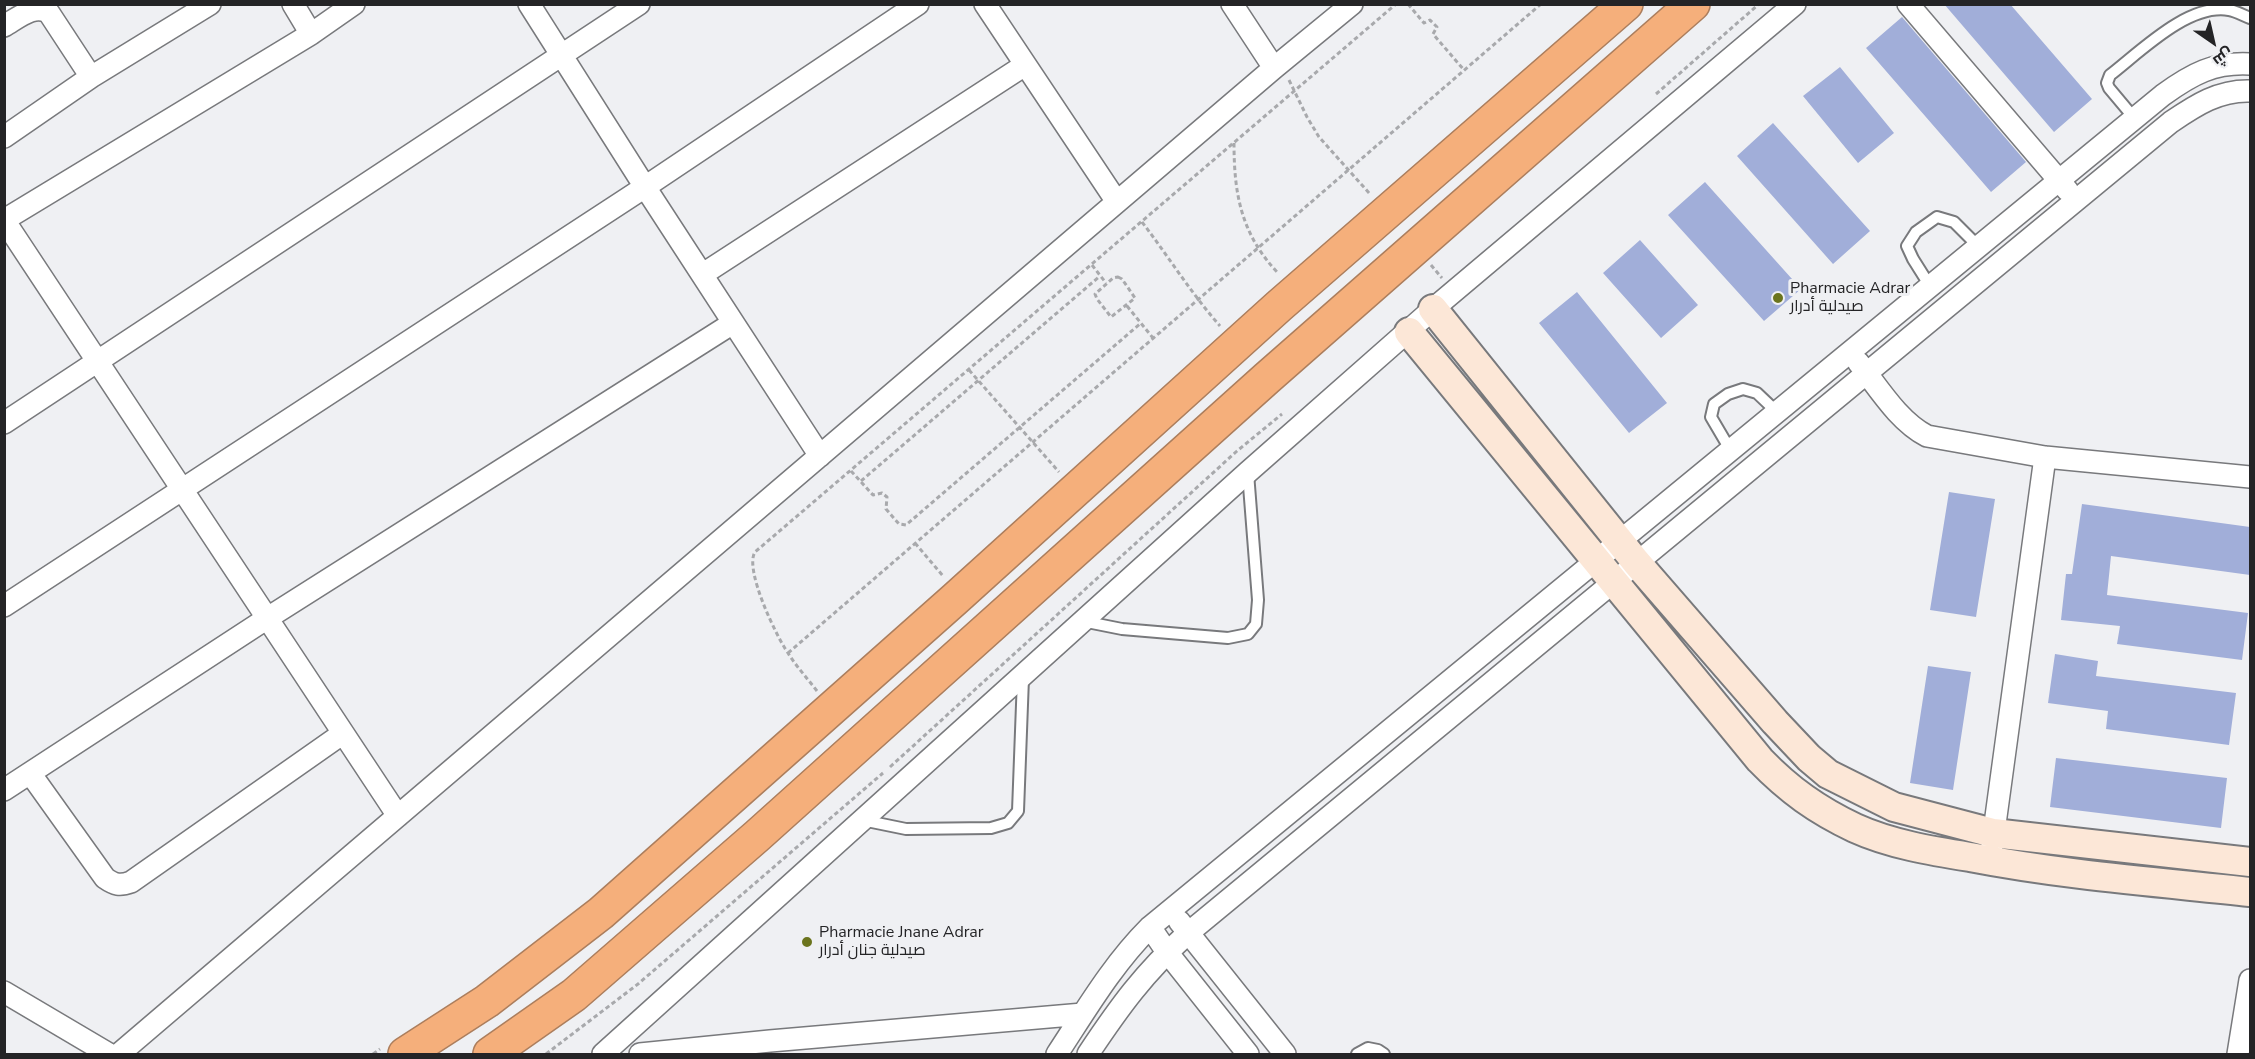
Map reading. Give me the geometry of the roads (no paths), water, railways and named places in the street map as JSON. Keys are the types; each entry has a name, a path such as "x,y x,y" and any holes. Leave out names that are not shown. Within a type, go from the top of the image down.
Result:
{"highway":[{"path":"405,1054 487,1001 601,913 948,605 1279,306 1626,4"},
{"path":"490,1054 574,995 748,844 1000,616 1415,247 1693,4"}],"street":[{"path":"4,137 186,11 210,4"},
{"path":"293,4 311,34"},
{"path":"354,4 311,34 5,220 398,816"},
{"path":"529,4 820,456"},
{"path":"4,423 639,4"},
{"path":"4,606 645,187 918,4"},
{"path":"985,4 1117,202"},
{"path":"1232,4 1277,65"},
{"path":"119,1054 1277,65 1352,4"},
{"path":"603,1054 1248,472 1444,301 1795,4"},
{"path":"1908,4 2076,201"},
{"path":"4,26 37,9 45,10 50,13 91,77"},
{"path":"1628,552 1731,451 2163,95 2199,72 2221,65 2250,64"},
{"path":"703,274 1025,65"},
{"path":"1088,1054 1127,996 1187,933 1605,571 1867,373 2171,122 2206,99 2226,93 2250,91"},
{"path":"2135,119 2152,138"},
{"path":"1444,301 1628,552 1767,714 1809,758 1828,774 1894,807 1994,833 2250,862"},
{"path":"4,790 266,619 733,323"},
{"path":"1409,332 1760,760 1791,790 1830,815 1858,829 1900,842 2035,869 2250,892"},
{"path":"1850,352 1902,417 1915,430 1927,436 2045,457 2250,477"},
{"path":"1990,861 2045,457"},
{"path":"1057,1054 1111,971 1150,927 1605,571"},
{"path":"30,773 105,878 122,886 131,882 342,734"},
{"path":"1171,910 1285,1054"},
{"path":"1150,927 1167,952 1248,1054"},
{"path":"2238,1054 2250,980"},
{"path":"4,992 109,1054"},
{"path":"640,1054 1083,1014"}],"lane":[{"path":"2135,119 2109,88 2107,83 2110,75 2169,30 2196,14 2208,10 2229,10 2250,18"},
{"path":"1930,286 1912,259 1907,246 1916,232 1937,218 1954,222 1979,247"},
{"path":"1731,451 1711,417 1714,404 1728,394 1743,389 1757,393 1777,412"},
{"path":"1082,621 1122,629 1228,638 1248,634 1256,624 1258,600 1248,472"},
{"path":"861,820 906,829 991,828 1008,823 1018,811 1023,674"},
{"path":"1357,1054 1374,1048 1384,1054"}],"place":[{"name":"Pharmacie Adrar صيدلية أدرار","path":"1778,298"},
{"name":"Pharmacie Jnane Adrar صيدلية جنان أدرار","path":"807,942"}]}
